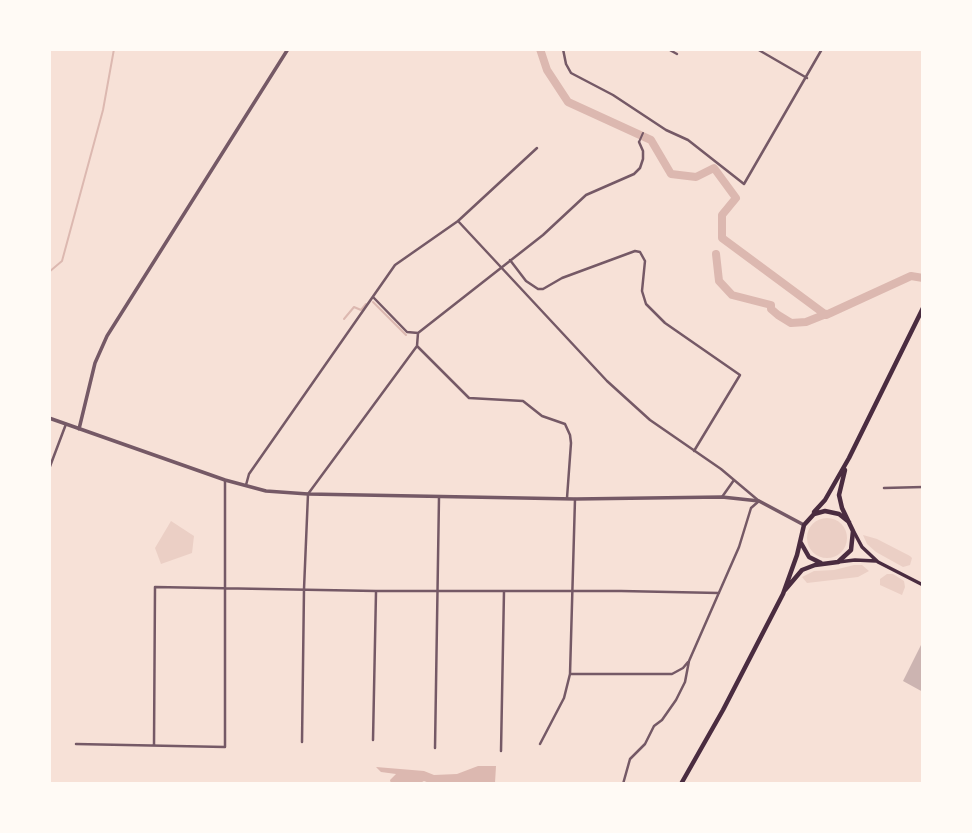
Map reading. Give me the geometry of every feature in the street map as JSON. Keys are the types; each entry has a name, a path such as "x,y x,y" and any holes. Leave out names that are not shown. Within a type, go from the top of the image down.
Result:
{"main road":[{"path":"681,784 783,594 804,526 825,500 849,458 923,308"},
{"path":"849,458 839,495 842,508 862,547 878,562 923,584"},
{"path":"825,564 814,560 802,545 804,526 814,514 829,511 839,514 849,522"},
{"path":"834,563 851,550 853,531"},
{"path":"783,594 802,570 855,560 878,562"}],"street":[{"path":"79,429 91,374 107,336 288,49"},
{"path":"563,49 571,73 613,95 666,130 688,140 744,184 822,49"},
{"path":"668,49 677,54"},
{"path":"757,49 807,78"},
{"path":"373,297 407,332 418,333 543,235 586,195 634,174 643,159 639,142 643,133"},
{"path":"246,485 249,474 396,265 458,221 537,148"},
{"path":"458,221 607,381 650,419 759,501 804,526"},
{"path":"510,260 526,281 538,289 544,289 562,278 635,251 640,252 645,261 642,291 646,304 665,323 740,375 694,451"},
{"path":"302,742 303,589 308,494 417,346 418,333"},
{"path":"417,346 470,398 523,401 542,416 565,424 571,443 567,499"},
{"path":"49,418 225,480 266,491 567,499 722,497 759,501"},
{"path":"49,469 66,424"},
{"path":"76,744 225,747 225,480"},
{"path":"722,497 734,480"},
{"path":"884,488 923,487"},
{"path":"435,748 439,497"},
{"path":"540,744 565,698 570,674 575,499"},
{"path":"623,784 630,759 645,744 654,726 676,700 685,682 690,661 739,547 751,508 759,501"},
{"path":"154,745 155,587 719,593"},
{"path":"373,740 376,591"},
{"path":"501,751 504,591"},
{"path":"570,674 672,674 684,668 690,661"}],"shaded area":[{"path":"827,518 835,519 841,524 846,530 846,546 841,552 835,557 827,558 819,557 813,552 808,546 807,538 808,530 813,524 819,519"},
{"path":"171,521 194,536 192,553 161,564 155,548"},
{"path":"863,535 910,556 910,565 903,567 876,552 867,544"},
{"path":"862,565 869,571 858,577 807,583 802,577 814,571"},
{"path":"887,574 893,574 904,581 902,595 880,585 880,579"},
{"path":"478,766 496,766 495,783 432,784 424,781 418,784 391,784 390,780 396,774 381,772 376,767 424,771 434,775 457,774"}],"building":[{"path":"923,641 923,692 903,681"}],"waterway":[{"path":"49,272 62,261 103,110 114,49"},
{"path":"540,49 547,70 568,102 651,140 671,174 696,177 714,168 736,198 722,215 722,238 826,315 911,276 923,278"},
{"path":"716,254 719,281 732,295 771,305 771,309 791,323 806,322 826,314"},
{"path":"373,302 406,335"},
{"path":"344,319 354,307 361,310 366,304"}]}
